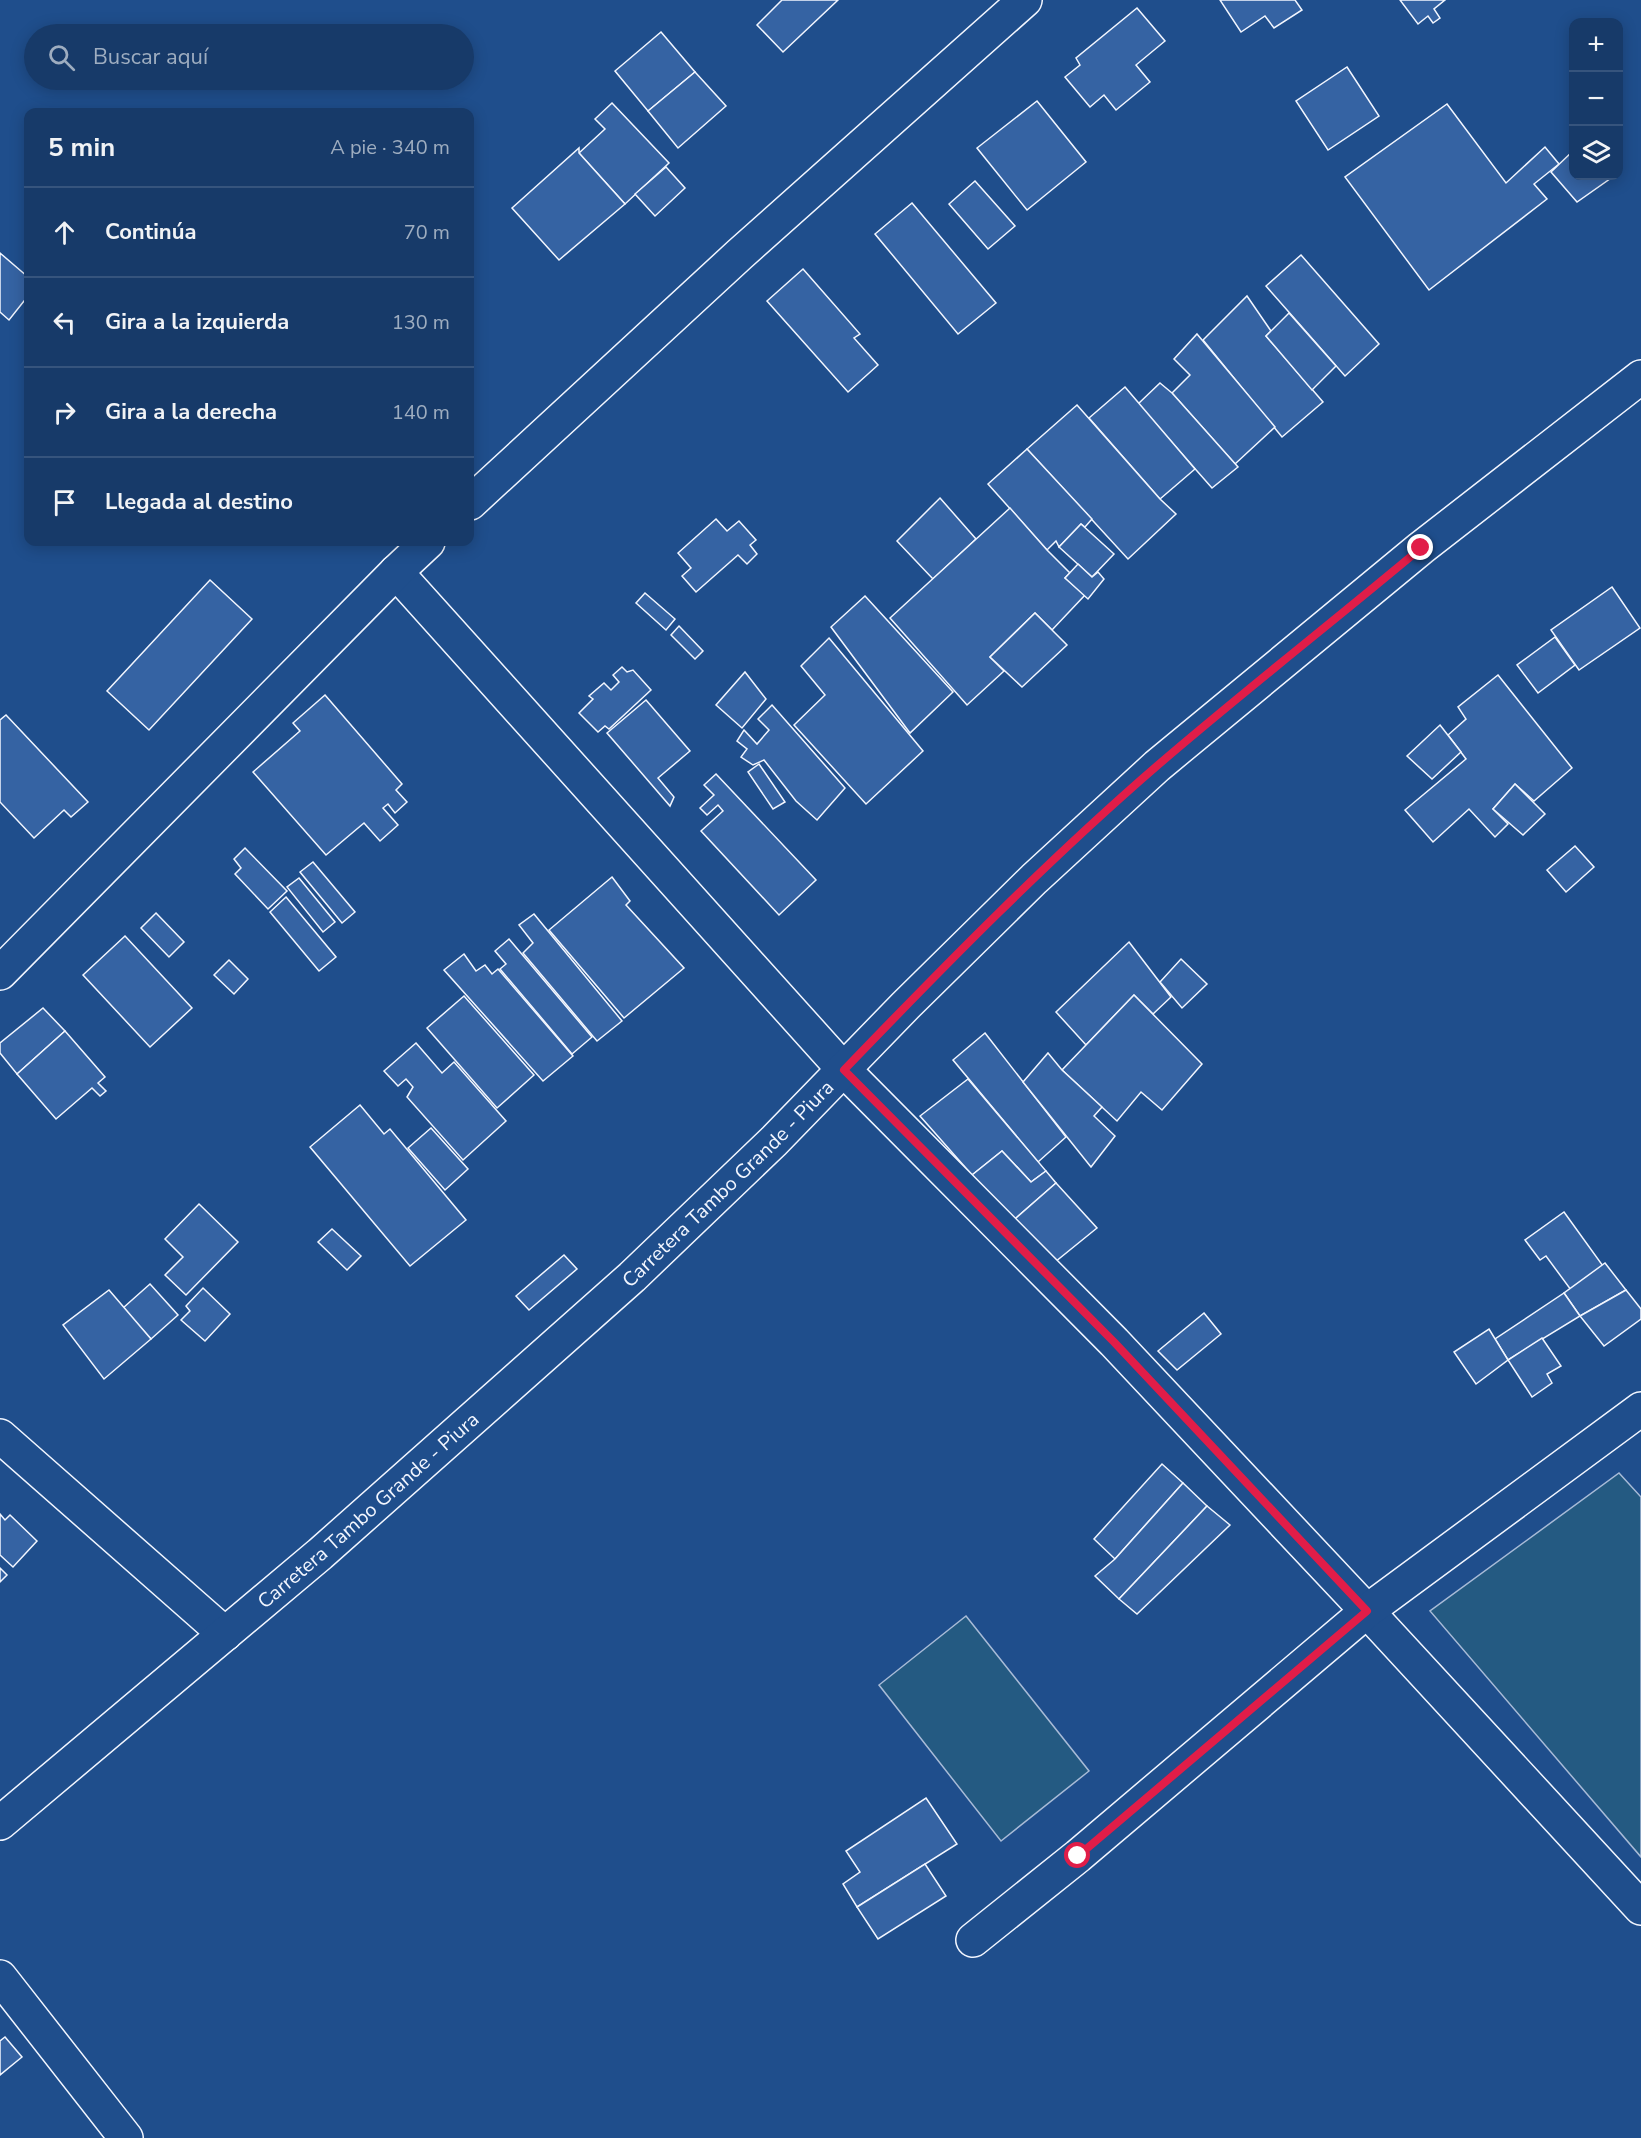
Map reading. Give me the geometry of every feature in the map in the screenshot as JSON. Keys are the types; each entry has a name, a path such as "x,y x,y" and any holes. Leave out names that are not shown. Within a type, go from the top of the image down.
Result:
{"street":[{"path":"474,499 740,254 1025,0"},
{"name":"Carretera Tambo Grande - Piura","path":"0,1823 320,1554 632,1277 774,1142 906,1005 1034,879 1157,766 1421,548 1641,377"},
{"path":"0,973 424,546"},
{"path":"396,572 844,1070 1114,1342 1367,1611 1641,1908"},
{"path":"973,1940 1078,1856 1367,1611 1641,1409"},
{"path":"0,1436 225,1634"},
{"path":"0,1977 126,2138"}],"shaded area":[{"path":"1619,1473 1641,1497 1641,1857 1430,1611"},
{"path":"966,1616 1089,1771 1001,1841 879,1685"}],"building":[{"path":"782,0 838,0 783,52 757,25"},
{"path":"1220,0 1295,0 1302,10 1274,28 1265,16 1241,32"},
{"path":"1400,0 1445,0 1434,9 1440,18 1433,23 1428,16 1418,24"},
{"path":"1137,8 1165,41 1136,65 1150,82 1116,110 1104,95 1090,107 1065,77 1080,65 1076,58"},
{"path":"661,32 695,72 648,111 615,71"},
{"path":"1347,67 1379,116 1328,150 1296,101"},
{"path":"695,72 726,106 678,148 648,111"},
{"path":"1037,101 1086,162 1027,210 977,148"},
{"path":"612,103 669,163 625,204 579,153 605,129 595,119"},
{"path":"1447,104 1506,183 1545,147 1559,164 1534,184 1547,199 1429,290 1345,177"},
{"path":"579,148 579,153 625,204 559,260 512,208"},
{"path":"1569,155 1569,180 1608,180 1577,202 1551,172"},
{"path":"666,167 685,188 655,216 635,194"},
{"path":"975,181 1015,226 988,249 949,204"},
{"path":"912,203 996,303 958,334 875,234"},
{"path":"0,253 24,274 24,301 9,320 0,312"},
{"path":"1301,255 1379,344 1345,376 1266,286"},
{"path":"803,269 860,334 854,338 878,365 848,392 767,301"},
{"path":"1247,296 1271,331 1266,336 1323,402 1282,437 1203,340"},
{"path":"1289,313 1336,366 1312,390 1266,336"},
{"path":"1197,334 1275,427 1235,464 1172,393 1190,375 1174,359"},
{"path":"1160,383 1172,393 1238,467 1212,488 1138,404"},
{"path":"1125,387 1195,469 1160,499 1089,418"},
{"path":"1077,405 1176,514 1128,559 1027,449"},
{"path":"1027,449 1092,519 1085,527 1081,524 1059,547 1056,541 1047,550 988,484"},
{"path":"940,498 976,539 933,579 897,541"},
{"path":"1010,508 1070,573 1065,578 1085,595 1052,630 1035,613 990,657 1004,671 967,705 890,618"},
{"path":"716,519 727,531 739,521 756,540 750,545 757,554 747,564 738,555 696,592 682,576 691,568 678,553"},
{"path":"1081,524 1114,554 1092,577 1059,547"},
{"path":"1078,564 1092,577 1098,572 1104,579 1088,599 1065,578"},
{"path":"210,580 252,619 149,730 107,691"},
{"path":"1612,587 1640,628 1579,670 1551,630"},
{"path":"645,593 675,619 666,630 636,603"},
{"path":"865,596 953,692 910,733 831,627"},
{"path":"1035,613 1067,645 1022,687 990,657"},
{"path":"679,626 703,651 695,659 671,635"},
{"path":"1555,637 1575,665 1538,693 1517,665"},
{"path":"829,638 923,751 866,804 794,725 825,695 801,666"},
{"path":"622,667 627,672 633,670 651,690 609,729 605,726 598,732 579,713 593,699 589,696 604,683 611,690 619,682 613,675"},
{"path":"745,672 766,699 742,728 716,705"},
{"path":"1498,675 1572,768 1534,801 1515,784 1493,809 1508,824 1495,837 1469,809 1433,842 1405,810 1466,759 1448,735 1466,719 1458,707"},
{"path":"325,695 402,784 396,790 407,802 395,813 388,804 383,808 398,825 380,841 364,823 326,855 253,772 300,731 293,723"},
{"path":"646,700 690,751 658,778 674,797 670,806 607,733"},
{"path":"772,705 845,788 817,820 796,801 764,760 753,765 741,757 747,749 737,741 744,730 757,744 769,730 758,719"},
{"path":"6,715 88,802 71,817 64,810 34,838 0,802 0,720"},
{"path":"1440,725 1461,752 1432,779 1407,756"},
{"path":"759,764 785,802 773,809 748,772"},
{"path":"716,774 816,880 779,915 701,831 723,811 718,805 707,815 700,808 714,795 704,785"},
{"path":"1515,784 1545,814 1523,835 1493,809"},
{"path":"1575,846 1594,867 1566,892 1547,870"},
{"path":"245,848 287,891 268,909 235,874 241,868 234,859"},
{"path":"313,862 355,912 342,923 300,872"},
{"path":"612,877 630,901 626,905 684,968 624,1018 549,930"},
{"path":"299,878 335,922 323,932 287,887"},
{"path":"286,897 336,957 319,971 270,912"},
{"path":"156,913 184,942 169,957 141,928"},
{"path":"534,914 622,1021 597,1041 523,953 533,943 519,925"},
{"path":"125,936 192,1008 150,1047 83,975"},
{"path":"509,939 592,1037 572,1054 500,969 506,964 495,951"},
{"path":"1129,942 1171,997 1153,1014 1134,995 1086,1045 1056,1012"},
{"path":"464,954 476,971 485,965 492,974 498,969 573,1056 543,1081 444,970"},
{"path":"1181,959 1207,984 1182,1008 1160,982"},
{"path":"229,960 248,979 234,994 214,975"},
{"path":"1134,995 1202,1064 1162,1110 1141,1092 1117,1121 1062,1070"},
{"path":"464,996 534,1075 497,1108 427,1028"},
{"path":"43,1008 65,1031 17,1074 0,1053 0,1043"},
{"path":"65,1031 105,1077 98,1083 106,1091 100,1096 92,1088 56,1119 17,1074"},
{"path":"985,1033 1066,1137 1038,1162 953,1060"},
{"path":"416,1043 442,1073 454,1062 506,1121 463,1160 407,1097 413,1087 406,1079 398,1086 384,1071"},
{"path":"1048,1053 1062,1070 1102,1107 1094,1116 1115,1136 1091,1167 1023,1082"},
{"path":"968,1079 1046,1171 1031,1182 1002,1151 972,1175 920,1116"},
{"path":"360,1105 384,1134 390,1129 466,1220 410,1266 310,1147"},
{"path":"431,1128 468,1169 445,1190 408,1148"},
{"path":"1002,1151 1031,1182 1046,1171 1056,1183 1015,1219 972,1175"},
{"path":"1056,1183 1097,1228 1055,1262 1015,1219"},
{"path":"199,1204 238,1242 186,1295 165,1275 183,1257 165,1239"},
{"path":"1564,1212 1603,1266 1571,1290 1546,1256 1540,1260 1525,1240"},
{"path":"332,1229 361,1256 347,1270 318,1242"},
{"path":"564,1255 577,1269 529,1310 516,1296"},
{"path":"1605,1263 1626,1290 1580,1316 1564,1293"},
{"path":"150,1284 178,1315 151,1339 123,1308"},
{"path":"203,1288 230,1314 205,1341 181,1320 190,1311 186,1306"},
{"path":"109,1290 151,1339 104,1379 63,1325"},
{"path":"1626,1290 1641,1309 1641,1319 1604,1346 1580,1316"},
{"path":"1564,1293 1580,1316 1508,1360 1495,1339"},
{"path":"1204,1313 1221,1334 1177,1370 1158,1351"},
{"path":"1489,1329 1508,1360 1476,1384 1454,1352"},
{"path":"1542,1338 1561,1366 1547,1374 1552,1383 1532,1397 1508,1360"},
{"path":"1162,1464 1183,1483 1115,1559 1094,1539"},
{"path":"1183,1483 1207,1506 1119,1599 1095,1576 1115,1559"},
{"path":"1207,1506 1230,1525 1137,1614 1119,1599"},
{"path":"0,1514 5,1520 10,1515 37,1541 13,1567 0,1555"},
{"path":"0,1568 7,1575 0,1582"},
{"path":"926,1798 957,1844 857,1907 843,1884 860,1872 846,1851"},
{"path":"925,1864 946,1896 878,1939 857,1907"},
{"path":"5,2037 22,2057 0,2075 0,2041"}],"route":[{"path":"1078,1856 1367,1611 1114,1342 844,1070 906,1005 1034,879 1157,766 1421,548"}]}
